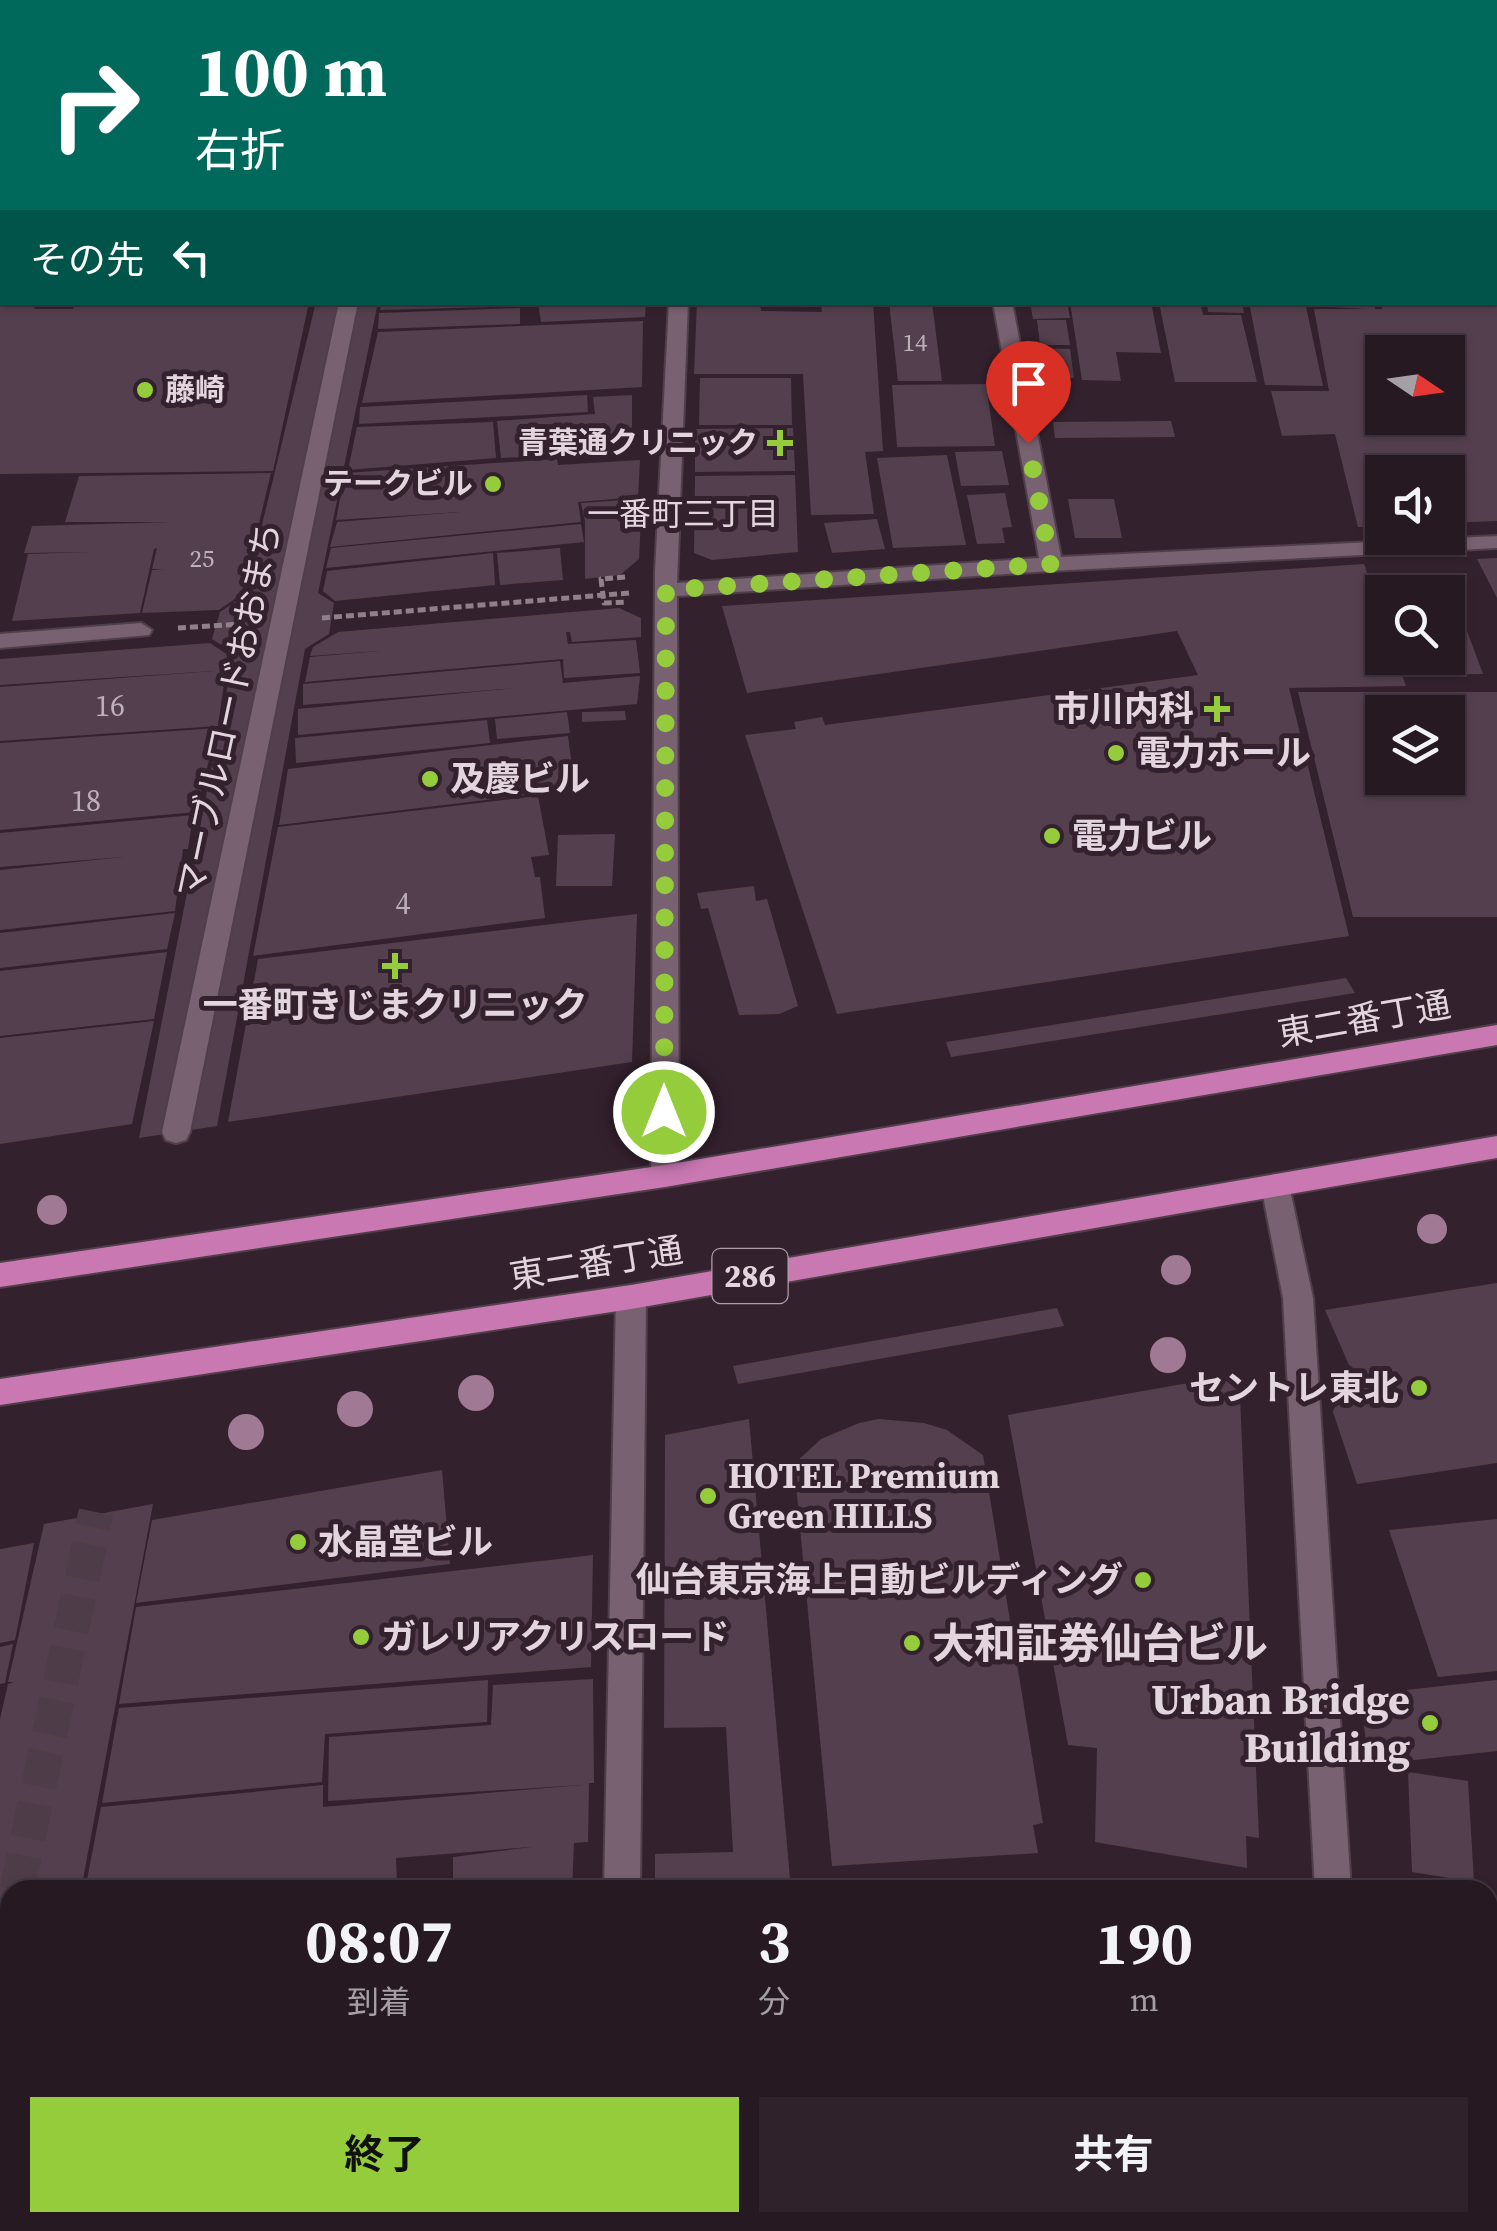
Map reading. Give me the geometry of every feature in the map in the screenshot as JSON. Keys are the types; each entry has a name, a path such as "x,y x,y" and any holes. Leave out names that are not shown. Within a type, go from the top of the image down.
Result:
{"highway":[{"name":"東二番丁通","path":"0,1274 665,1176 1497,1035"},
{"name":"東二番丁通","path":"0,1392 630,1297 1497,1147"}],"street":[{"name":"マーブルロードおおまち","path":"176,1132 348,305"},
{"path":"665,1176 666,590 679,305"},
{"path":"1003,305 1051,564"},
{"path":"666,590 1051,564 1497,542"},
{"path":"0,641 142,630"},
{"path":"1275,1185 1298,1298 1333,1880"},
{"path":"622,1880 630,1297"}],"path":[{"path":"602,595 600,579 641,574"},
{"path":"142,630 614,594"}],"building":[{"name":"藤崎","path":"0,305 73,309 74,305 308,305 273,471 0,474"},
{"path":"315,305 377,305 318,593 334,603 329,634 305,649 217,1126 139,1138 234,653 212,639 220,612 245,595"},
{"path":"381,305 532,305 532,306 380,310"},
{"path":"538,305 646,305 645,317 541,322"},
{"path":"697,305 760,305 761,311 822,312 821,305 873,305 883,451 865,452 874,514 811,515 803,374 694,374"},
{"path":"889,305 932,305 942,381 898,381"},
{"path":"1031,305 1068,305 1070,318 1033,319"},
{"path":"1070,305 1152,305 1161,353 1116,352 1121,381 1082,380"},
{"path":"1160,305 1201,305 1203,315 1241,315 1257,382 1175,382"},
{"path":"1207,305 1243,305 1244,313 1208,312"},
{"path":"1250,305 1306,305 1323,386 1265,385"},
{"path":"1314,305 1374,305 1375,309 1382,309 1381,305 1497,305 1497,521 1465,522 1465,455 1365,455 1365,527 1358,527 1335,434 1282,436 1271,391 1329,391 1314,309 1367,309"},
{"path":"520,308 520,324 378,329 379,313"},
{"path":"1037,320 1066,320 1070,345 1040,345"},
{"path":"643,321 642,387 362,403 378,332"},
{"path":"1039,348 1070,349 1074,378 1042,378"},
{"path":"700,378 791,378 792,425 699,425"},
{"path":"986,384 995,446 897,447 892,385"},
{"path":"587,395 588,412 359,424 360,407"},
{"path":"632,395 632,451 501,458 497,421 595,414 593,397"},
{"path":"1171,421 1175,437 1055,438 1053,422"},
{"path":"493,422 496,458 348,470 357,427"},
{"path":"793,428 795,471 695,472 695,429"},
{"path":"1002,451 1009,485 961,486 955,452"},
{"path":"947,455 966,545 893,548 877,458"},
{"name":"テークビル","path":"557,459 558,465 640,460 638,497 578,502 581,522 330,547 337,522 460,512 336,520 345,473"},
{"path":"271,473 242,594 219,610 142,613 152,570 164,570 152,569 157,548 140,613 12,621 28,554 92,552 24,553 32,526 172,522 65,522 79,476"},
{"path":"795,475 798,552 712,560 694,553 695,476"},
{"path":"1005,493 1012,527 1002,528 1005,543 977,544 967,495"},
{"path":"638,499 641,517 612,519 641,519 639,559 620,575 585,579 585,521 581,503"},
{"path":"1068,499 1114,499 1122,538 1075,538"},
{"path":"877,519 885,549 832,553 824,523"},
{"path":"581,524 584,542 326,568 331,548"},
{"path":"560,548 563,580 500,585 497,553"},
{"path":"493,553 495,585 335,601 323,591 327,571"},
{"path":"1497,558 1497,598 1477,559"},
{"name":"電力ビル","path":"1364,564 1368,575 1365,675 1402,675 1406,686 1289,688 1349,936 837,1014 745,735 796,729 794,722 822,717 825,725 1198,675 1177,631 747,693 722,606"},
{"path":"619,608 641,618 641,637 572,642 570,632 566,632 568,644 636,640 640,673 564,678 563,659 305,682 310,657 380,651 310,656 313,647 338,632"},
{"path":"1465,626 1483,674 1465,674"},
{"path":"210,643 228,655 218,726 0,741 0,687 214,671 0,685 0,659"},
{"path":"560,661 563,683 640,676 637,704 298,735 298,709 515,688 303,705 303,684"},
{"path":"1298,692 1497,692 1497,917 1353,917"},
{"path":"625,711 626,720 582,722 582,712"},
{"path":"567,712 570,733 497,739 495,719"},
{"path":"487,720 490,743 296,763 295,738"},
{"path":"217,728 196,812 0,830 0,743"},
{"name":"及慶ビル","path":"568,736 575,789 279,825 288,769"},
{"path":"538,796 549,855 531,857 535,877 540,877 545,918 253,956 278,827"},
{"path":"193,815 188,849 183,849 175,911 0,930 0,870 123,857 0,867 0,833"},
{"path":"615,834 612,886 556,886 558,835"},
{"path":"754,886 756,901 767,899 798,1006 779,1014 739,1015 708,908 701,909 697,893"},
{"path":"175,913 167,949 0,968 0,933"},
{"path":"637,914 632,1062 228,1122 258,959"},
{"path":"167,952 154,1019 0,1036 0,971"},
{"path":"1346,978 1355,993 951,1057 946,1042"},
{"path":"154,1021 132,1124 0,1144 0,1038"},
{"name":"セントレ東北","path":"1497,1283 1497,1463 1357,1484 1333,1412 1349,1365 1325,1310"},
{"path":"1057,1308 1064,1326 738,1384 733,1366"},
{"name":"仙台東京海上日動ビルディング","path":"1239,1374 1259,1838 1246,1836 1247,1868 1095,1842 1097,1748 1068,1745 1008,1415"},
{"path":"749,1419 790,1880 655,1880 655,1854 733,1852 726,1727 664,1728 665,1435"},
{"name":"大和証券仙台ビル","path":"879,1419 924,1423 947,1430 983,1455 1043,1823 1033,1825 1038,1853 832,1866 794,1464 821,1439"},
{"name":"水晶堂ビル","path":"442,1470 450,1564 136,1603 152,1520"},
{"path":"153,1504 83,1880 0,1880 0,1719 8,1684 14,1682 8,1682 44,1524"},
{"path":"1497,1519 1497,1671 1438,1677 1389,1530"},
{"path":"34,1543 15,1640 0,1643 0,1549"},
{"name":"ガレリアクリスロード","path":"593,1555 591,1667 119,1704 136,1607"},
{"path":"13,1644 5,1683 0,1684 0,1647"},
{"path":"593,1679 594,1783 589,1783 588,1842 574,1843 572,1880 453,1880 453,1857 531,1847 396,1858 397,1880 87,1880 101,1807 323,1785 323,1807 582,1785 328,1801 329,1737 491,1725 493,1685"},
{"path":"488,1680 487,1722 325,1734 322,1782 102,1803 119,1708"},
{"name":"Urban Bridge Building","path":"1497,1680 1497,1751 1369,1765 1360,1695"},
{"path":"1408,1772 1468,1781 1474,1880 1412,1872"}],"tunnel":[{"path":"19,1880 96,1512"}],"place":[{"name":"藤崎","path":"145,390"},
{"name":"青葉通クリニック","path":"780,443"},
{"name":"テークビル","path":"493,484"},
{"name":"市川内科","path":"1217,709"},
{"name":"電力ホール","path":"1116,753"},
{"name":"及慶ビル","path":"430,779"},
{"name":"電力ビル","path":"1052,836"},
{"name":"一番町きじまクリニック","path":"395,966"},
{"name":"セントレ東北","path":"1419,1388"},
{"name":"HOTEL Premium Green HILLS","path":"708,1496"},
{"name":"水晶堂ビル","path":"298,1542"},
{"name":"仙台東京海上日動ビルディング","path":"1143,1580"},
{"name":"ガレリアクリスロード","path":"361,1637"},
{"name":"大和証券仙台ビル","path":"912,1643"},
{"name":"Urban Bridge Building","path":"1430,1723"}],"district":[{"name":"一番町三丁目","path":"683,514"}],"route":[{"path":"664,1112 666,590 1051,564 1028,443"}]}
